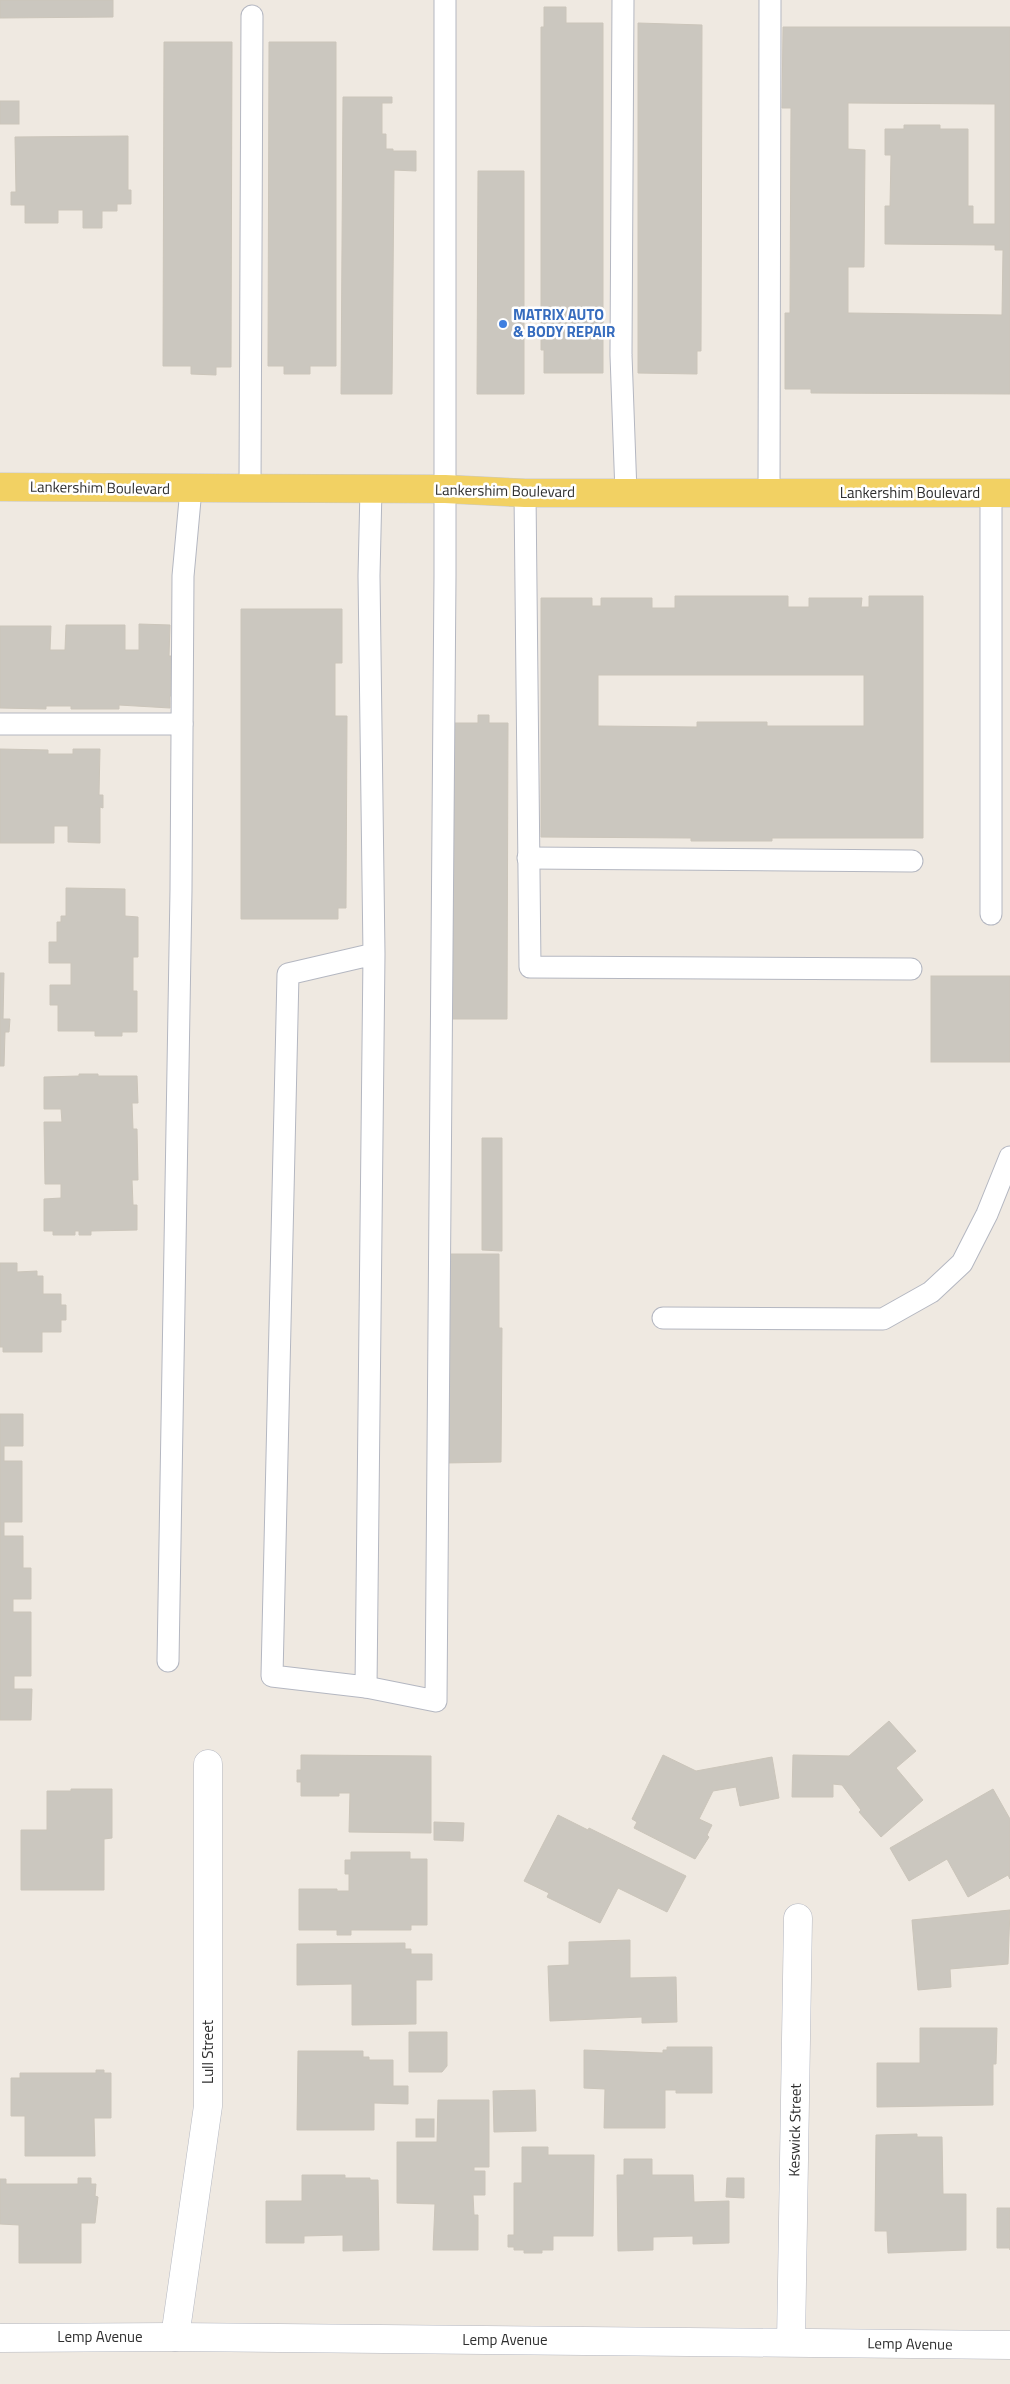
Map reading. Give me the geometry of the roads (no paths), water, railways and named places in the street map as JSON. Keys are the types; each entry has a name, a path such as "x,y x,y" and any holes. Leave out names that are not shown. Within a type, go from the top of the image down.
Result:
{"main road":[{"name":"Lankershim Boulevard","path":"0,487 444,489 525,493 1001,493"}],"street":[{"name":"Lull Street","path":"175,2337 208,2106 208,1764"},
{"name":"Keswick Street","path":"791,2342 798,1918"},
{"name":"Lemp Avenue","path":"0,2338 175,2337 1010,2345"}],"lane":[{"path":"374,954 288,974 272,1676 366,1687 436,1701 444,489 445,0"},
{"path":"623,0 621,355 626,493"},
{"path":"769,493 770,0"},
{"path":"250,488 252,16"},
{"path":"168,1661 183,576 191,489"},
{"path":"366,1687 374,954 369,576 371,489"},
{"path":"525,493 530,967 911,969"},
{"path":"991,914 1001,493"},
{"path":"0,724 182,724"},
{"path":"528,858 912,860"},
{"path":"663,1318 883,1319 931,1292 962,1263 987,1214 1010,1157"}],"place":[{"name":"MATRIX AUTO & BODY REPAIR","path":"503,324"}]}
